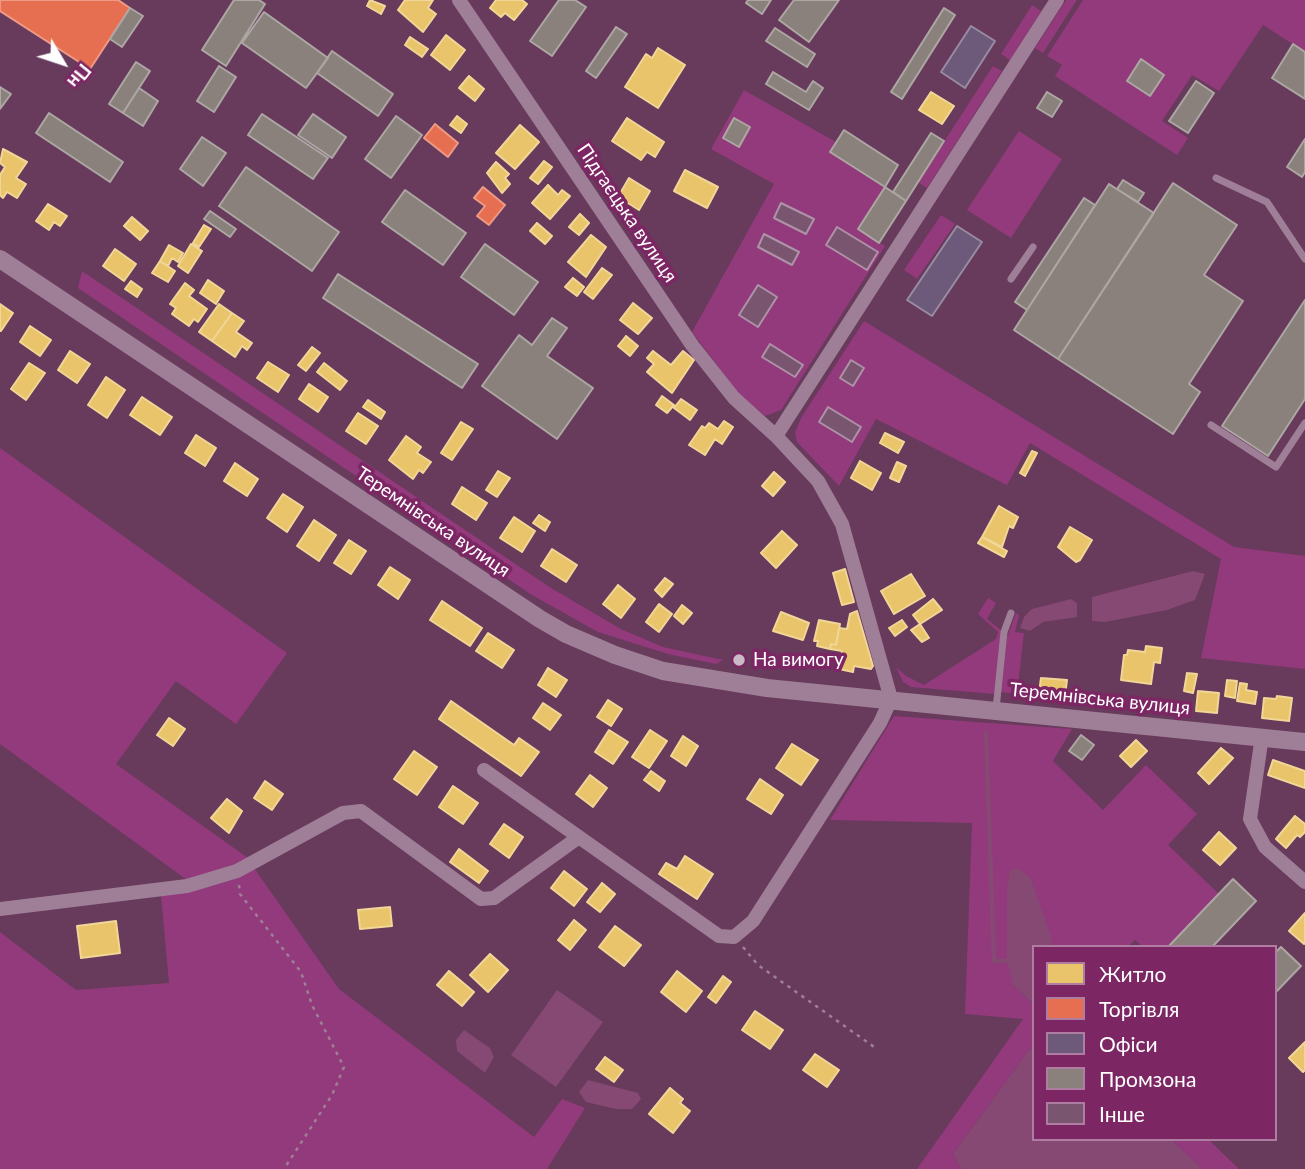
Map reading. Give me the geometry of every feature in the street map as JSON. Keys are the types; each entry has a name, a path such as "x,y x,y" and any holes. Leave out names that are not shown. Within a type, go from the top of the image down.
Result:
{"street":[{"name":"Підгаєцька вулиця","path":"459,0 692,345 734,398 776,436 818,481 842,523 891,699"},
{"path":"776,436 1057,0"},
{"name":"Теремнівська вулиця","path":"0,259 566,634 663,671 767,688 1305,742"},
{"path":"484,770 719,936 734,937 753,921 880,723 891,699"},
{"path":"1262,736 1250,819 1265,847 1305,881"},
{"path":"0,909 187,886 237,871 343,813 360,811 481,899 494,898 579,837"}],"lane":[{"path":"1216,178 1267,202 1305,259"},
{"path":"1011,279 1034,247"},
{"path":"1211,425 1276,467 1305,423"},
{"path":"996,710 1003,632 1011,613"}],"path":[{"path":"237,871 240,894 301,972 312,1005 344,1067 332,1095 284,1169"},
{"path":"734,937 758,965 877,1049"}],"shaded area":[{"path":"1066,0 1077,0 1043,53 1035,48"},
{"path":"1083,0 1305,0 1305,52 1263,25 1219,91 1192,75 1162,121 1188,138 1177,155 1055,76 1062,65 1047,56"},
{"path":"1032,5 1041,11 1010,60 1001,54"},
{"path":"993,66 1002,71 927,188 918,182"},
{"path":"744,90 836,142 831,152 885,187 858,228 885,246 781,410 765,416 739,394 692,332 774,184 711,149"},
{"path":"1019,131 1062,159 1011,238 967,210"},
{"path":"941,215 955,224 917,279 904,270"},
{"path":"82,271 551,588 621,629 663,647 723,660 716,664 668,654 598,632 532,595 78,288"},
{"path":"864,321 1234,547 1305,556 1305,669 1201,658 1221,559 1030,443 1007,485 876,419 839,486 797,442 795,433 801,418"},
{"path":"0,448 287,653 236,724 176,681 116,764 248,858 235,866 187,880 0,744"},
{"path":"1193,571 1205,574 1195,600 1167,610 1105,622 1092,621 1092,597"},
{"path":"988,598 996,603 987,619 1002,631 994,694 911,687 903,682 896,667 906,676 924,685 996,639 998,632 978,614"},
{"path":"1071,599 1077,603 1077,617 1043,622 1030,631 1020,628 1024,617 1032,609"},
{"path":"1016,613 1019,615 1015,632 1024,633 1017,694 1001,692 1007,637"},
{"path":"894,716 1072,729 1053,761 1103,810 1146,765 1197,814 1168,845 1219,894 1170,945 1141,945 1135,940 1130,945 1050,945 1031,879 1013,985 1032,1003 1032,1048 953,1154 961,1169 917,1169 1023,1019 965,1014 972,823 830,820"},
{"path":"254,868 339,989 534,1137 562,1099 585,1108 547,1169 0,1169 0,932 76,990 169,983 161,895"},
{"path":"1018,868 1031,879 1051,937 1051,945 1032,945 1032,1003 1013,985 1007,961 1007,887 1010,870"},
{"path":"557,990 603,1022 556,1087 511,1055"},
{"path":"464,1030 490,1048 494,1057 485,1073 457,1051 456,1040"},
{"path":"1032,1048 1032,1141 1173,1141 1202,1169 961,1169 953,1154"},
{"path":"588,1080 638,1093 641,1099 632,1109 616,1109 586,1102 579,1092"},
{"path":"1173,1141 1210,1141 1239,1169 1202,1169"}],"building: Житло":[{"path":"370,0 385,6 381,14 367,6"},
{"path":"405,0 433,0 428,8 436,14 423,32 398,10"},
{"path":"496,0 522,0 527,4 514,20 505,13 501,17 490,8"},
{"path":"446,35 465,50 450,70 431,55"},
{"path":"410,37 428,49 422,57 405,45"},
{"path":"658,48 685,65 658,108 625,87 646,54 652,58"},
{"path":"469,76 484,89 475,101 459,88"},
{"path":"931,92 954,106 942,124 919,110"},
{"path":"457,116 467,124 461,133 450,125"},
{"path":"627,118 664,142 655,157 647,152 641,160 612,141"},
{"path":"520,125 539,142 515,169 496,153"},
{"path":"3,149 27,162 16,178 26,184 17,198 7,192 3,198 0,195 0,175 5,167 0,163"},
{"path":"544,161 552,167 538,184 530,178"},
{"path":"496,162 509,174 505,178 510,184 502,193 487,173"},
{"path":"685,170 718,187 707,208 674,191"},
{"path":"629,178 650,191 639,210 618,197"},
{"path":"548,185 558,195 562,190 570,196 550,219 532,203"},
{"path":"48,204 67,216 60,226 54,222 49,230 36,221"},
{"path":"580,214 589,223 579,235 569,227"},
{"path":"132,217 148,231 140,240 124,226"},
{"path":"537,223 552,236 545,244 530,231"},
{"path":"204,225 211,229 199,247 193,243"},
{"path":"591,235 606,247 586,277 568,262"},
{"path":"191,244 202,251 188,273 178,266"},
{"path":"169,245 183,253 178,262 172,258 168,266 160,261"},
{"path":"115,249 136,264 124,281 103,266"},
{"path":"160,261 175,271 168,282 152,273"},
{"path":"602,268 612,275 593,299 584,292"},
{"path":"573,278 584,287 577,296 565,287"},
{"path":"208,280 224,291 216,304 200,293"},
{"path":"131,281 142,289 137,297 125,289"},
{"path":"185,283 194,290 189,296 207,309 198,322 194,319 189,326 172,314 176,308 170,304"},
{"path":"633,303 652,318 638,334 620,320"},
{"path":"0,304 13,313 1,331 0,331"},
{"path":"219,304 232,313 212,341 199,332"},
{"path":"232,313 244,321 236,332 252,343 247,350 242,346 235,357 212,341"},
{"path":"30,326 51,340 40,356 20,342"},
{"path":"626,336 638,346 630,356 618,346"},
{"path":"312,347 320,353 306,371 298,365"},
{"path":"70,351 90,364 77,383 58,370"},
{"path":"653,351 671,365 683,351 694,360 672,393 647,372 654,364 647,358"},
{"path":"268,362 289,375 278,392 257,378"},
{"path":"29,363 45,373 26,400 11,389"},
{"path":"324,363 347,381 340,390 317,372"},
{"path":"106,377 125,390 107,418 88,405"},
{"path":"309,384 328,397 318,412 299,399"},
{"path":"662,396 674,405 667,413 656,405"},
{"path":"142,397 172,417 160,435 130,415"},
{"path":"681,399 697,410 690,420 674,408"},
{"path":"368,400 385,412 381,419 363,407"},
{"path":"358,413 378,426 366,444 346,431"},
{"path":"724,421 733,427 722,444 715,439 705,455 689,445 702,426 705,428 709,423 718,429"},
{"path":"461,422 473,429 452,460 441,453"},
{"path":"885,433 904,442 898,453 880,443"},
{"path":"196,435 216,448 205,466 185,453"},
{"path":"406,436 421,447 417,453 431,462 423,473 419,470 413,479 389,460"},
{"path":"1032,451 1037,453 1025,476 1020,473"},
{"path":"860,461 881,473 872,490 851,478"},
{"path":"897,462 906,466 899,482 890,478"},
{"path":"235,463 258,479 247,496 224,481"},
{"path":"498,471 510,478 497,497 486,490"},
{"path":"774,472 785,482 773,496 762,486"},
{"path":"462,487 487,503 476,520 452,504"},
{"path":"283,494 303,507 287,532 267,518"},
{"path":"999,506 1018,517 1013,528 1009,526 1002,547 982,537"},
{"path":"539,515 550,522 545,531 533,523"},
{"path":"514,517 535,531 522,552 500,538"},
{"path":"314,520 336,535 319,561 297,546"},
{"path":"1070,527 1092,540 1076,562 1058,547"},
{"path":"782,531 797,545 776,568 761,553"},
{"path":"982,537 1007,551 1004,557 978,543"},
{"path":"349,540 366,551 351,574 334,563"},
{"path":"552,549 577,565 566,582 541,566"},
{"path":"390,567 410,580 398,599 378,585"},
{"path":"845,569 854,602 842,605 833,573"},
{"path":"911,574 925,596 894,614 881,591"},
{"path":"665,578 673,584 662,597 655,590"},
{"path":"618,585 635,599 621,618 603,604"},
{"path":"933,599 942,610 920,624 913,615"},
{"path":"442,601 482,628 470,646 430,620"},
{"path":"659,604 672,614 659,632 646,622"},
{"path":"682,605 692,613 683,624 674,616"},
{"path":"857,611 873,666 871,669 854,666 853,672 839,669 842,651 830,649 831,644 836,645 839,628 847,629 850,614"},
{"path":"781,612 809,623 803,640 773,631"},
{"path":"819,620 840,624 836,645 831,644 830,649 817,646 818,641 814,641"},
{"path":"902,620 907,627 895,636 889,628"},
{"path":"920,624 929,638 922,642 911,630"},
{"path":"488,633 514,650 502,668 476,651"},
{"path":"1146,646 1162,648 1160,663 1154,662 1151,684 1121,680 1124,655 1127,655 1128,650 1145,652"},
{"path":"548,668 567,680 556,697 538,685"},
{"path":"1187,673 1197,674 1193,693 1184,691"},
{"path":"1041,678 1067,680 1065,696 1039,693"},
{"path":"1227,680 1237,681 1235,698 1225,696"},
{"path":"1240,683 1247,684 1246,690 1257,692 1255,704 1237,701"},
{"path":"1198,691 1219,693 1217,713 1196,711"},
{"path":"1277,696 1292,698 1289,721 1262,718 1264,698 1276,699"},
{"path":"608,700 622,709 611,726 597,717"},
{"path":"451,701 514,745 519,738 539,752 521,776 439,719"},
{"path":"543,703 561,715 550,730 533,718"},
{"path":"169,718 185,729 173,746 157,735"},
{"path":"609,730 628,742 613,764 595,752"},
{"path":"650,730 667,741 649,768 632,757"},
{"path":"683,736 698,746 686,766 671,756"},
{"path":"1136,740 1147,751 1131,767 1120,756"},
{"path":"792,744 818,760 801,785 776,768"},
{"path":"1221,748 1233,758 1209,784 1198,773"},
{"path":"414,751 437,767 417,795 394,779"},
{"path":"1273,760 1305,771 1305,788 1268,775"},
{"path":"651,771 665,781 659,791 644,780"},
{"path":"590,775 607,788 593,807 576,794"},
{"path":"760,779 783,795 771,814 747,799"},
{"path":"265,781 283,794 272,810 254,798"},
{"path":"453,786 478,803 463,824 439,807"},
{"path":"227,799 242,811 229,833 211,818"},
{"path":"1295,816 1305,824 1305,832 1300,837 1297,835 1286,848 1276,839"},
{"path":"504,824 523,837 509,858 490,844"},
{"path":"1219,832 1236,848 1220,865 1203,850"},
{"path":"459,849 488,871 479,883 450,862"},
{"path":"685,856 713,874 697,899 659,874 666,863 677,869"},
{"path":"564,871 587,889 574,906 551,888"},
{"path":"602,883 615,894 600,912 587,902"},
{"path":"390,907 392,926 360,929 358,910"},
{"path":"1305,913 1305,943 1304,944 1289,931"},
{"path":"574,920 586,930 570,950 558,940"},
{"path":"116,921 120,953 81,958 77,926"},
{"path":"615,926 641,945 624,966 599,947"},
{"path":"490,954 508,970 488,992 470,975"},
{"path":"449,971 474,992 462,1006 437,985"},
{"path":"677,971 702,991 686,1012 661,992"},
{"path":"723,976 731,982 716,1003 708,997"},
{"path":"755,1011 783,1030 770,1049 742,1030"},
{"path":"1305,1042 1305,1070 1303,1072 1289,1058"},
{"path":"815,1054 839,1070 827,1087 803,1070"},
{"path":"605,1057 623,1070 614,1082 596,1069"},
{"path":"670,1088 683,1099 680,1103 690,1111 673,1133 649,1114"}],"building: Торгівля":[{"path":"0,0 118,0 130,8 90,69 0,11"},
{"path":"435,124 458,143 448,157 424,138"},
{"path":"483,187 505,205 489,225 477,216 485,206 474,198"}],"building: Офіси":[{"path":"971,26 995,41 965,88 941,72"},
{"path":"957,226 982,242 932,316 907,300"}],"building: Промзона":[{"path":"234,0 259,0 265,4 226,66 202,50"},
{"path":"559,0 575,0 586,7 552,56 530,41"},
{"path":"748,0 771,0 762,14 746,3"},
{"path":"794,0 839,0 809,42 779,20"},
{"path":"130,8 143,16 122,47 110,39"},
{"path":"944,8 955,15 902,99 891,92"},
{"path":"264,12 328,58 306,88 242,43"},
{"path":"616,27 627,34 596,78 586,71"},
{"path":"775,28 815,54 807,67 766,41"},
{"path":"1293,44 1305,52 1305,99 1272,78"},
{"path":"332,51 393,94 378,116 317,73"},
{"path":"1141,59 1164,75 1150,96 1127,81"},
{"path":"136,62 150,71 123,113 109,104"},
{"path":"219,66 236,77 214,112 197,101"},
{"path":"773,72 806,92 813,81 823,88 809,110 766,84"},
{"path":"1196,81 1214,93 1188,133 1169,121"},
{"path":"0,87 11,94 0,109"},
{"path":"139,88 158,101 143,126 123,113"},
{"path":"1047,92 1062,101 1052,117 1037,108"},
{"path":"49,113 123,162 110,182 36,133"},
{"path":"262,114 328,158 313,179 248,135"},
{"path":"313,114 346,137 332,158 298,135"},
{"path":"396,116 422,135 391,178 365,159"},
{"path":"734,118 750,127 739,147 723,138"},
{"path":"844,130 898,165 885,187 830,152"},
{"path":"931,133 944,141 906,201 893,192"},
{"path":"202,137 226,153 203,186 180,169"},
{"path":"1305,139 1305,172 1302,177 1287,167"},
{"path":"246,167 339,232 312,271 219,206"},
{"path":"1123,180 1144,193 1138,202 1117,189"},
{"path":"1173,183 1237,225 1204,275 1243,301 1189,384 1200,392 1173,434 1058,359"},
{"path":"1109,184 1154,213 1058,359 1014,330"},
{"path":"885,187 906,201 879,243 858,229"},
{"path":"405,190 466,233 443,265 382,222"},
{"path":"1084,198 1095,205 1027,310 1015,302"},
{"path":"210,211 236,229 230,237 204,219"},
{"path":"485,244 538,282 514,315 461,277"},
{"path":"338,274 478,364 462,388 323,298"},
{"path":"1305,300 1305,399 1268,456 1222,426"},
{"path":"552,318 567,328 547,356 593,388 557,439 482,386 519,335 532,345"},
{"path":"1081,735 1094,745 1082,760 1069,751"},
{"path":"1233,879 1256,901 1214,945 1170,945"},
{"path":"1281,947 1301,966 1277,991 1277,951"}],"building: Інше":[{"path":"781,203 814,219 806,234 774,218"},
{"path":"837,227 878,252 867,270 826,245"},
{"path":"764,234 799,252 792,265 758,247"},
{"path":"758,285 777,297 758,327 739,315"},
{"path":"770,344 803,365 795,377 762,357"},
{"path":"851,360 864,368 853,386 840,378"},
{"path":"828,407 861,427 852,442 819,422"}],"waterway":[{"path":"986,733 994,961 1007,961"}],"place":[{"name":"На вимогу","path":"739,660"}]}
